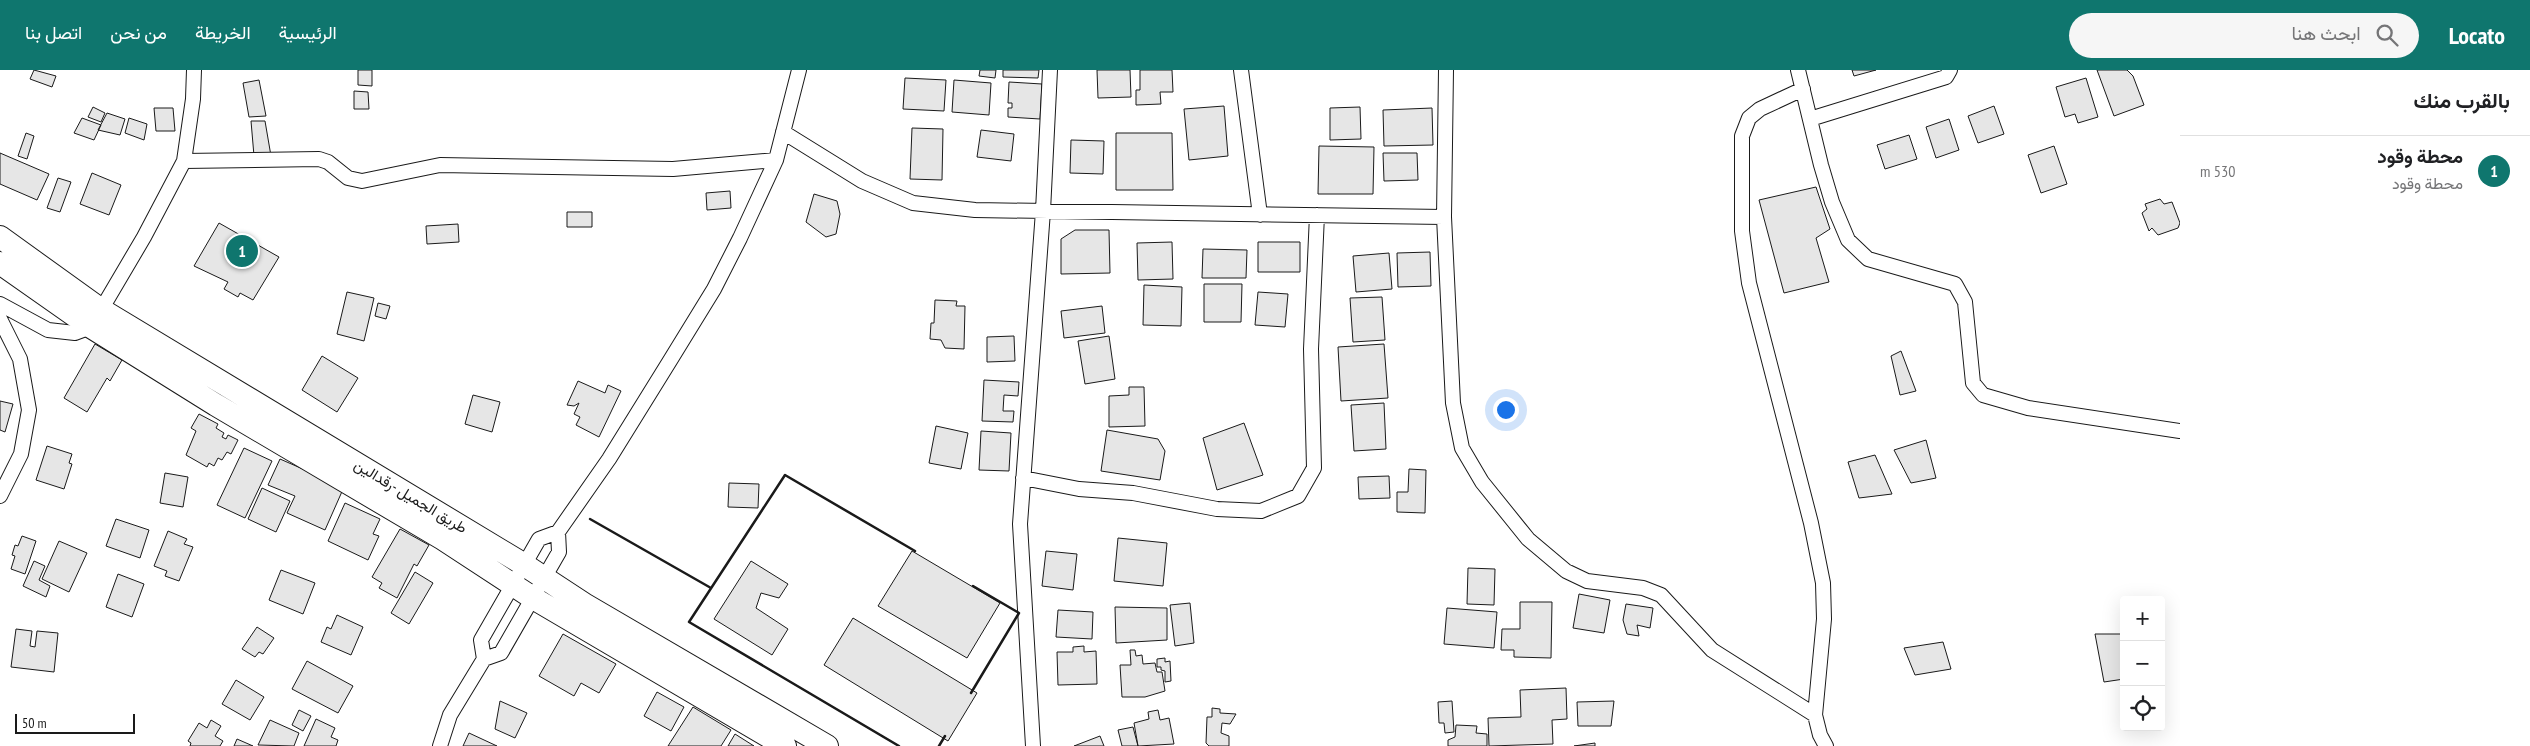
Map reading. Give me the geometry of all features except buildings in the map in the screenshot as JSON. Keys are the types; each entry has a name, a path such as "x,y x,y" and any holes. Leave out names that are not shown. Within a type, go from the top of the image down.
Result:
{"main road":[{"name":"طريق الجميل -رقدالين","path":"0,238 96,318"},
{"name":"طريق الجميل -رقدالين","path":"0,263 96,318 518,573 546,578 584,604 827,746"},
{"name":"طريق الجميل -رقدالين","path":"518,573 533,598 785,746"}],"street":[{"path":"0,304 48,330 74,333 96,318 144,237 184,161 193,99 194,70"},
{"path":"484,659 481,640 539,539 558,532 609,459 714,290 776,160 799,70"},
{"path":"1033,746 1020,524 1043,211 1050,70"},
{"path":"1241,70 1260,215"},
{"path":"1446,70 1444,217 1453,403 1462,448 1482,482 1528,539 1566,571 1587,580 1643,588 1661,595 1712,650 1815,715"},
{"path":"1798,70 1832,202 1848,240 1868,259 1955,284 1965,302 1973,384 1983,395 2028,408 2180,431"},
{"path":"1810,119 1946,77 1950,70"},
{"path":"1803,89 1760,109 1749,118 1742,136 1742,231 1749,283 1811,523 1823,584 1824,619 1815,715 1820,734 1826,746"},
{"path":"783,132 862,181 913,203 975,210 1444,217"},
{"path":"184,161 319,159 328,162 348,178 362,181 440,165 666,169 776,160"},
{"path":"1023,478 1079,489 1133,493 1217,509 1261,511 1298,496 1314,468 1311,349 1317,215"},
{"path":"0,319 20,359 29,410 20,454 0,496"},
{"path":"440,746 450,715 484,659 501,653 546,578 559,552 558,532"}],"wall":[{"path":"899,746 689,622 785,475 915,551"},
{"path":"590,519 711,588"},
{"path":"971,693 1019,613 973,586"},
{"path":"939,746 945,736"}],"place":[{"name":"محطة وقود","path":"242,251"}]}
